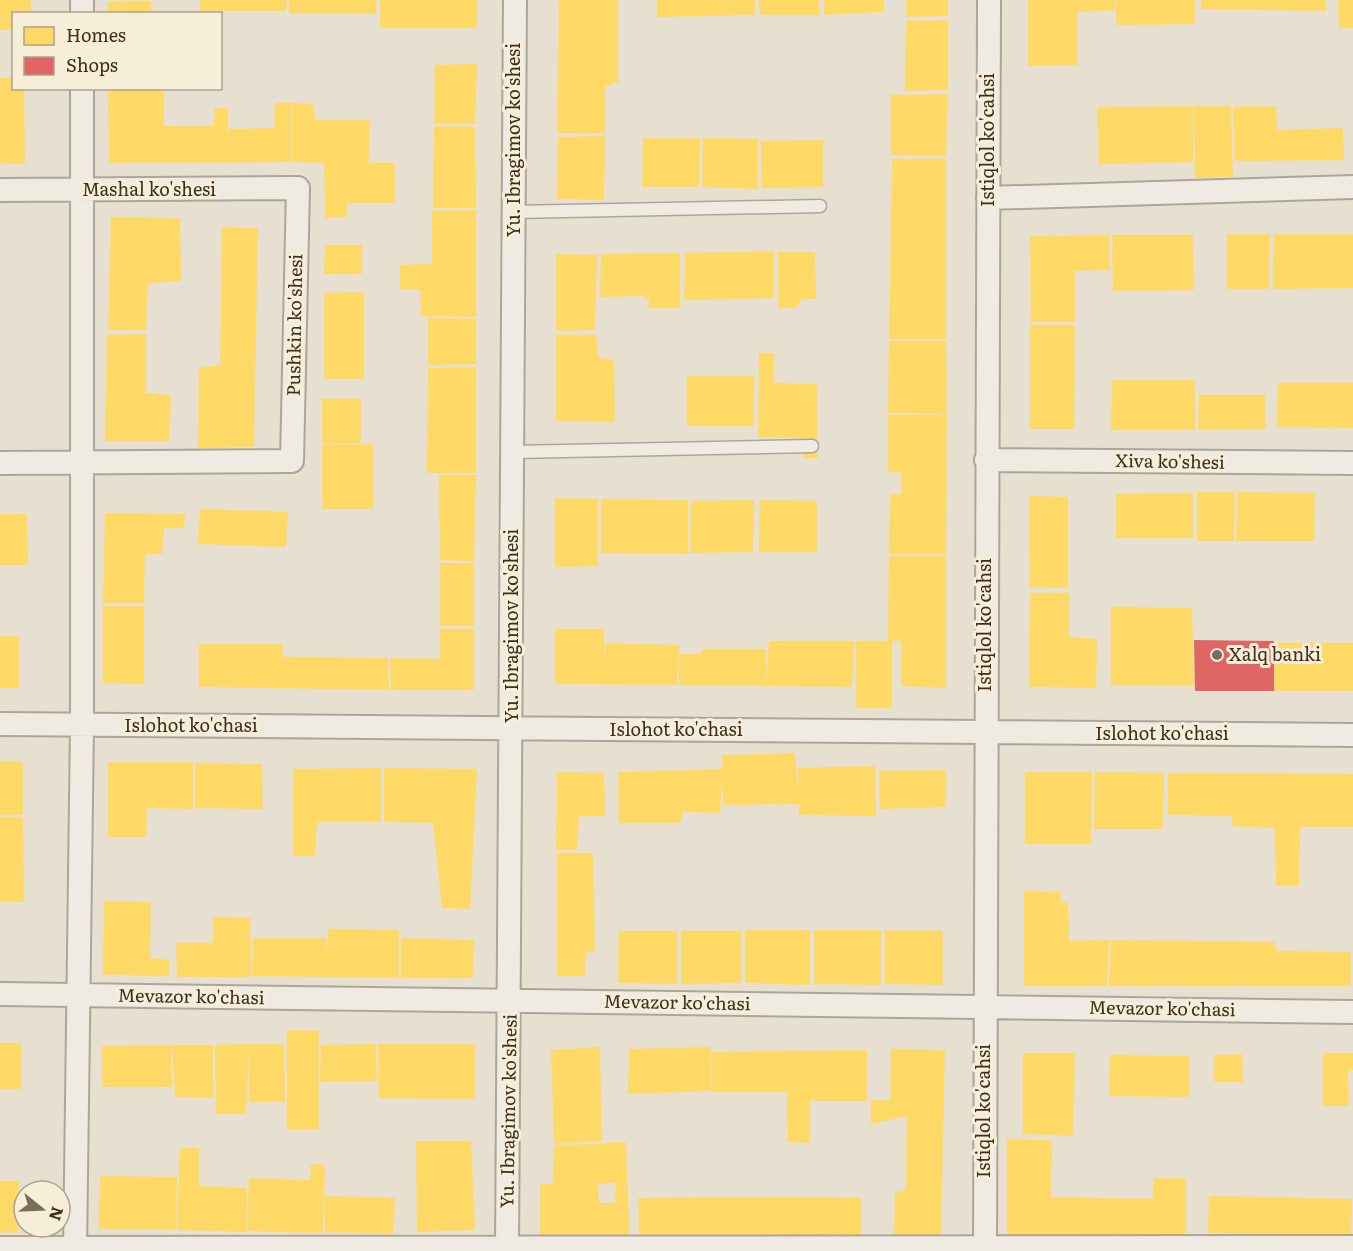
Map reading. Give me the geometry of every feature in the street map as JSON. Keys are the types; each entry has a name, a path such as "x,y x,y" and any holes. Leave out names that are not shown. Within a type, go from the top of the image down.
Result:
{"street":[{"name":"Yu. Ibragimov ko'shesi","path":"507,1249 515,0"},
{"name":"Istiqlol ko'cahsi","path":"985,1249 989,0"},
{"path":"75,1249 82,725 82,90"},
{"path":"988,198 1353,187"},
{"name":"Mashal ko'shesi","path":"0,190 298,188"},
{"name":"Pushkin ko'shesi","path":"82,464 292,461 298,188"},
{"name":"Xiva ko'shesi","path":"986,460 1353,464"},
{"path":"0,463 82,464"},
{"name":"Islohot ko'chasi","path":"0,724 1353,735"},
{"name":"Mevazor ko'chasi","path":"0,994 1353,1012"},
{"path":"0,1248 1353,1247"}],"lane":[{"path":"514,212 820,206"},
{"path":"513,452 812,446"}],"building: Homes":[{"path":"0,0 31,0 31,12 12,12 12,30 0,30"},
{"path":"200,0 287,0 286,11 200,11"},
{"path":"289,0 376,0 376,14 289,13"},
{"path":"380,0 477,0 477,28 380,28"},
{"path":"559,0 618,0 618,82 605,87 605,133 557,133"},
{"path":"657,0 755,0 755,15 657,17"},
{"path":"759,0 819,0 820,15 760,15"},
{"path":"824,0 884,0 884,12 824,15"},
{"path":"906,0 948,0 948,16 906,17"},
{"path":"1028,0 1115,0 1115,10 1077,12 1077,65 1028,66"},
{"path":"1116,0 1195,0 1195,24 1116,25"},
{"path":"1201,0 1326,0 1326,11 1201,9"},
{"path":"1338,0 1353,0 1353,28 1339,28"},
{"path":"151,1 151,12 108,12 108,2"},
{"path":"948,20 948,90 905,91 906,21"},
{"path":"477,64 475,124 434,123 435,65"},
{"path":"0,78 12,78 12,90 24,90 25,164 0,163"},
{"path":"108,90 164,90 164,126 213,126 215,108 228,108 228,143 229,129 274,128 275,103 291,102 291,162 109,163"},
{"path":"948,94 946,156 891,155 891,95"},
{"path":"292,103 313,104 316,120 370,120 369,163 395,163 395,203 347,203 347,217 325,218 324,163 292,162"},
{"path":"1193,106 1193,162 1099,164 1097,107"},
{"path":"1194,106 1231,106 1233,177 1195,178"},
{"path":"1276,106 1277,130 1343,128 1344,160 1235,161 1233,107"},
{"path":"434,126 475,127 476,208 433,208"},
{"path":"605,136 604,200 557,199 558,137"},
{"path":"643,138 700,138 699,187 642,187"},
{"path":"703,138 758,139 758,189 702,187"},
{"path":"823,140 823,187 762,188 761,141"},
{"path":"892,159 946,159 946,339 889,339"},
{"path":"476,210 476,317 421,316 420,290 400,289 400,265 432,264 432,211"},
{"path":"111,217 180,218 181,281 148,283 146,330 108,330"},
{"path":"222,227 258,228 254,447 198,448 199,368 220,365"},
{"path":"1227,234 1270,234 1269,289 1227,289"},
{"path":"1274,234 1353,234 1353,288 1273,289"},
{"path":"1109,235 1110,270 1075,271 1075,322 1031,322 1030,236"},
{"path":"1112,235 1193,235 1194,290 1113,291"},
{"path":"325,245 362,245 362,274 324,274"},
{"path":"774,251 774,298 684,300 685,253"},
{"path":"778,252 815,252 816,299 801,299 796,308 778,307"},
{"path":"680,253 680,308 648,308 649,299 643,296 600,297 601,254"},
{"path":"556,254 597,255 595,330 556,331"},
{"path":"364,292 364,379 324,379 324,293"},
{"path":"428,318 476,319 476,364 428,365"},
{"path":"1030,325 1075,325 1074,429 1030,429"},
{"path":"146,334 146,393 171,395 169,441 105,441 107,335"},
{"path":"556,335 596,335 598,357 614,360 615,422 556,421"},
{"path":"889,341 946,341 947,414 888,413"},
{"path":"759,353 774,353 774,383 817,384 818,458 803,458 802,438 758,437"},
{"path":"476,367 476,473 427,473 428,368"},
{"path":"687,376 754,376 754,426 687,426"},
{"path":"1112,380 1195,380 1195,430 1111,430"},
{"path":"1278,383 1353,383 1353,428 1277,427"},
{"path":"1199,395 1265,395 1266,429 1198,430"},
{"path":"322,399 361,399 361,443 322,444"},
{"path":"888,415 947,415 946,554 889,554 890,494 901,494 901,473 888,472"},
{"path":"373,444 373,509 322,509 322,445"},
{"path":"439,475 476,475 474,561 440,560"},
{"path":"1197,492 1235,492 1234,541 1197,541"},
{"path":"1238,492 1315,493 1314,541 1236,541"},
{"path":"1193,493 1193,538 1116,538 1116,494"},
{"path":"1029,496 1068,497 1068,588 1030,587"},
{"path":"555,498 598,499 598,566 555,567"},
{"path":"601,499 688,500 688,554 601,553"},
{"path":"754,500 753,552 690,553 691,501"},
{"path":"760,500 817,501 817,552 759,552"},
{"path":"200,509 288,512 286,547 198,544"},
{"path":"105,513 185,514 184,528 164,528 162,554 145,554 144,603 103,603"},
{"path":"0,514 27,514 28,565 0,565"},
{"path":"889,556 946,556 946,688 901,686 901,641 892,641 892,708 856,708 856,641 888,641"},
{"path":"440,563 474,563 474,626 440,626"},
{"path":"1030,593 1069,593 1069,637 1097,639 1096,688 1029,687"},
{"path":"103,606 144,606 144,684 103,683"},
{"path":"1111,607 1192,608 1194,686 1111,685"},
{"path":"440,629 474,629 474,690 391,690 390,658 440,659"},
{"path":"555,629 604,629 605,664 606,643 679,645 677,685 555,684"},
{"path":"0,636 19,636 19,688 0,688"},
{"path":"769,641 854,641 852,687 679,685 679,654 700,654 704,649 766,649 766,684"},
{"path":"1274,643 1353,643 1353,691 1274,691"},
{"path":"199,644 281,644 284,657 388,658 389,690 199,687"},
{"path":"795,753 798,794 798,768 875,766 876,816 799,815 799,804 723,805 722,778 720,813 683,812 680,823 619,823 618,772 722,769 722,755"},
{"path":"0,761 23,762 23,815 0,815"},
{"path":"108,762 193,762 193,809 147,808 146,837 108,837"},
{"path":"195,763 262,764 263,809 195,808"},
{"path":"381,768 381,822 317,822 315,856 293,856 293,769"},
{"path":"384,768 477,769 470,909 442,908 433,823 384,822"},
{"path":"946,770 946,807 880,809 879,771"},
{"path":"557,772 604,773 605,816 579,816 577,850 556,850"},
{"path":"1025,772 1092,772 1091,844 1025,844"},
{"path":"1095,772 1164,773 1163,829 1094,829"},
{"path":"1168,773 1353,774 1353,827 1300,827 1299,886 1276,886 1275,828 1232,826 1232,816 1168,815"},
{"path":"0,817 23,818 24,902 0,902"},
{"path":"557,853 593,853 595,951 586,952 585,976 557,976"},
{"path":"1024,891 1061,892 1061,902 1068,903 1069,941 1109,940 1107,986 1024,986"},
{"path":"104,901 151,902 150,958 170,960 169,976 103,975"},
{"path":"213,917 250,918 251,977 177,977 176,943 213,943"},
{"path":"328,929 399,930 399,978 252,976 253,938 326,938 327,955"},
{"path":"745,930 810,930 810,985 745,983"},
{"path":"814,930 881,930 881,985 814,984"},
{"path":"885,930 943,931 943,985 885,984"},
{"path":"619,931 677,931 677,984 618,983"},
{"path":"681,931 741,931 741,983 681,984"},
{"path":"401,938 474,940 473,978 401,978"},
{"path":"1111,940 1274,942 1277,951 1351,952 1351,986 1109,986"},
{"path":"287,1030 319,1031 319,1129 287,1130"},
{"path":"0,1043 21,1043 21,1089 0,1089"},
{"path":"249,1044 284,1044 285,1102 249,1102"},
{"path":"249,1044 246,1114 216,1114 215,1045"},
{"path":"376,1044 377,1081 320,1082 321,1045"},
{"path":"378,1044 475,1044 475,1099 379,1098"},
{"path":"171,1045 172,1087 102,1087 102,1046"},
{"path":"172,1045 213,1045 213,1098 175,1097"},
{"path":"600,1047 602,1141 554,1144 551,1050"},
{"path":"710,1047 711,1091 628,1094 629,1049"},
{"path":"891,1049 945,1050 941,1238 894,1236 895,1193 906,1190 907,1116 871,1124 871,1100 890,1100"},
{"path":"867,1050 867,1101 810,1101 810,1143 788,1142 786,1068 786,1092 712,1092 711,1052"},
{"path":"1023,1053 1075,1053 1073,1136 1023,1134"},
{"path":"1323,1053 1353,1053 1353,1070 1348,1071 1349,1106 1323,1106"},
{"path":"1242,1054 1243,1082 1214,1082 1214,1055"},
{"path":"1110,1055 1189,1056 1189,1097 1109,1096"},
{"path":"1007,1139 1052,1140 1051,1197 1153,1199 1154,1178 1186,1178 1186,1239 1007,1249"},
{"path":"416,1141 471,1141 475,1230 417,1232"},
{"path":"626,1142 630,1251 540,1246 540,1185 553,1184 554,1146","holes":["616,1183 615,1203 599,1203 598,1184"]},
{"path":"180,1148 199,1148 199,1186 247,1188 246,1232 177,1230"},
{"path":"311,1164 325,1165 323,1233 247,1231 249,1178 310,1180"},
{"path":"100,1176 177,1177 176,1230 99,1229"},
{"path":"0,1181 12,1181 12,1233 0,1232"},
{"path":"325,1196 395,1198 393,1234 325,1232"},
{"path":"1209,1196 1352,1199 1351,1241 1269,1241 1269,1223 1268,1234 1208,1233"},
{"path":"638,1198 861,1198 861,1238 639,1238"}],"building: Shops":[{"path":"1194,640 1274,641 1274,691 1195,691"}],"place":[{"name":"Xalq banki","path":"1217,655"}]}
